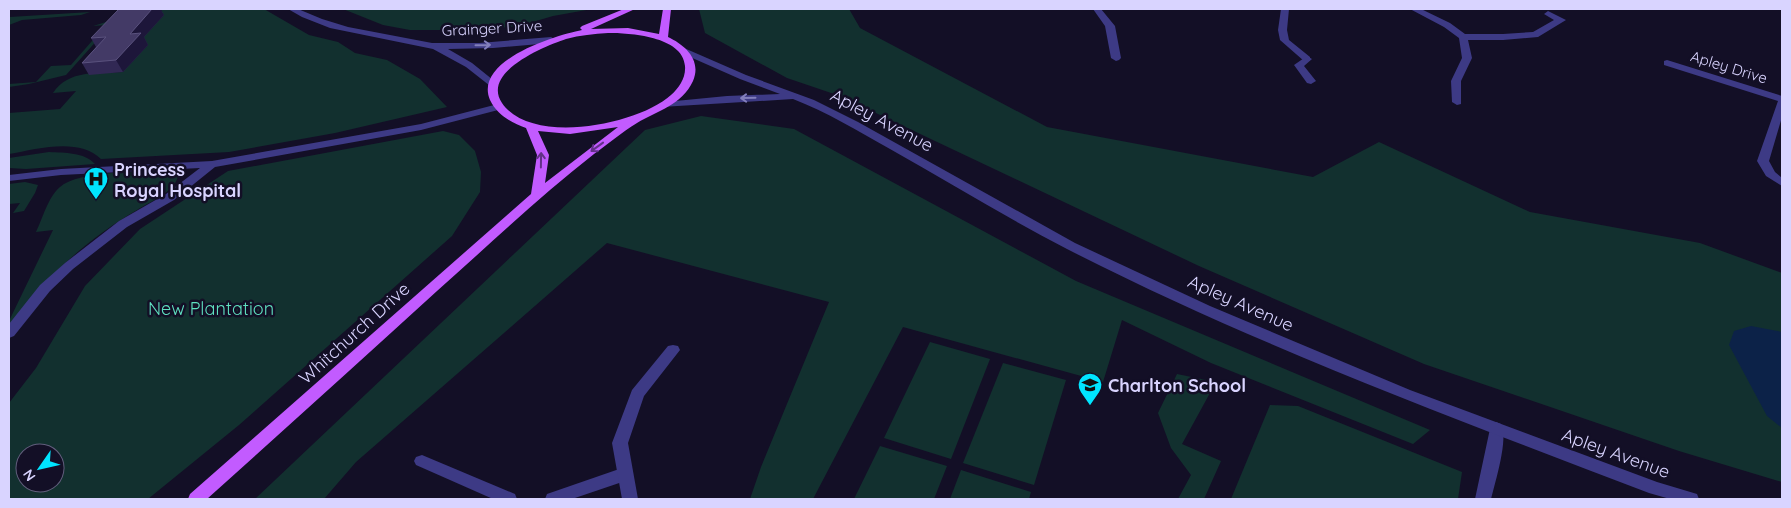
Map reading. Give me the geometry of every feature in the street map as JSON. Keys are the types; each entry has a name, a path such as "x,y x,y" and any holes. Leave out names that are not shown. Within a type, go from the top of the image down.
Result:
{"main road":[{"path":"566,36 631,9"},
{"path":"663,38 667,9"},
{"path":"498,106 493,96 494,86 504,68 524,53 551,40 601,31 628,30 663,38 684,51"},
{"name":"Whitchurch Drive","path":"196,499 537,195 595,148 637,119 665,106 681,92 690,77 691,63 684,51"},
{"name":"Whitchurch Drive","path":"498,106 511,118 531,126 556,130 583,130 611,126 637,119"},
{"path":"531,126 543,155 537,195"}],"street":[{"name":"Grainger Drive","path":"292,9 306,16 367,35 409,40 434,46 494,45 551,40"},
{"path":"1096,9 1110,26 1116,58"},
{"path":"1284,9 1286,12 1281,30 1286,43 1307,59 1299,65 1311,81"},
{"path":"1414,9 1447,25 1463,37 1503,38 1535,35 1561,20 1548,14"},
{"path":"1457,102 1456,81 1467,58 1463,37"},
{"name":"Grainger Drive","path":"434,46 469,65 494,86"},
{"name":"Apley Avenue","path":"684,51 796,97 854,124 1071,246 1214,313 1405,394 1655,488 1691,499"},
{"name":"Apley Drive","path":"1668,63 1782,101 1763,161 1770,174 1782,183"},
{"name":"Apley Avenue","path":"665,106 727,99 796,97"},
{"path":"9,178 60,172 212,164 421,127 498,106"},
{"path":"9,333 45,288 68,266 124,224 170,197 212,164"},
{"path":"630,499 620,443 637,394 673,350"},
{"path":"1483,499 1494,449 1496,428"},
{"path":"422,461 509,499"},
{"path":"553,499 625,474"}],"green space":[{"path":"163,9 264,9 309,35 338,42 355,53 387,60 420,79 447,107 335,133 229,152 101,159 92,152 81,148 57,146 9,154 9,113 60,109 76,91 53,93 67,80 84,74 123,72 136,45 163,15 157,15"},
{"path":"343,9 592,9 553,16 519,26 488,29 410,30 383,25"},
{"path":"699,9 849,9 860,28 1047,127 1313,177 1379,142 1530,212 1700,243 1782,273 1782,482 1679,451 1424,364 1199,266 840,96 787,78 705,33"},
{"path":"90,12 81,15 22,20 9,25 10,17"},
{"path":"106,22 108,28 66,75 29,84 9,87 9,84 36,82 51,66 71,65 106,25 93,26"},
{"path":"701,116 794,129 1076,281 1430,430 1413,444 1211,363 1122,320 1103,382 903,327 813,499 750,499 761,467 829,302 607,243 356,462 324,499 255,499 645,130"},
{"name":"New Plantation","path":"443,131 459,135 475,151 481,172 480,192 452,236 239,425 148,499 9,499 9,403 36,368 85,286 140,229 228,171"},
{"path":"49,152 80,155 95,164 26,169 9,168 9,158"},
{"path":"170,171 178,177 166,193 117,222 82,248 36,294 9,330 9,321 53,230 36,232 49,202 60,187 69,181 82,177 112,173"},
{"path":"25,182 38,185 24,211 13,213 20,203 9,204 9,184"},
{"path":"930,342 990,359 951,459 884,438"},
{"path":"1003,363 1066,380 1034,485 963,463"},
{"path":"1177,374 1216,382 1182,444 1221,461 1204,499 1178,499 1191,475 1171,448 1158,413"},
{"path":"1270,405 1298,406 1462,472 1458,499 1231,499"},
{"path":"880,446 947,466 934,499 854,499"},
{"path":"961,470 1031,492 1029,499 950,499"}],"water":[{"path":"1751,326 1782,332 1782,428 1767,416 1729,345 1734,331"}],"building":[{"path":"119,9 152,9 130,34 141,33 116,60 82,63 106,37 91,38"}],"place":[{"name":"Princess Royal Hospital","path":"96,200"},
{"name":"Charlton School","path":"1090,406"}]}
